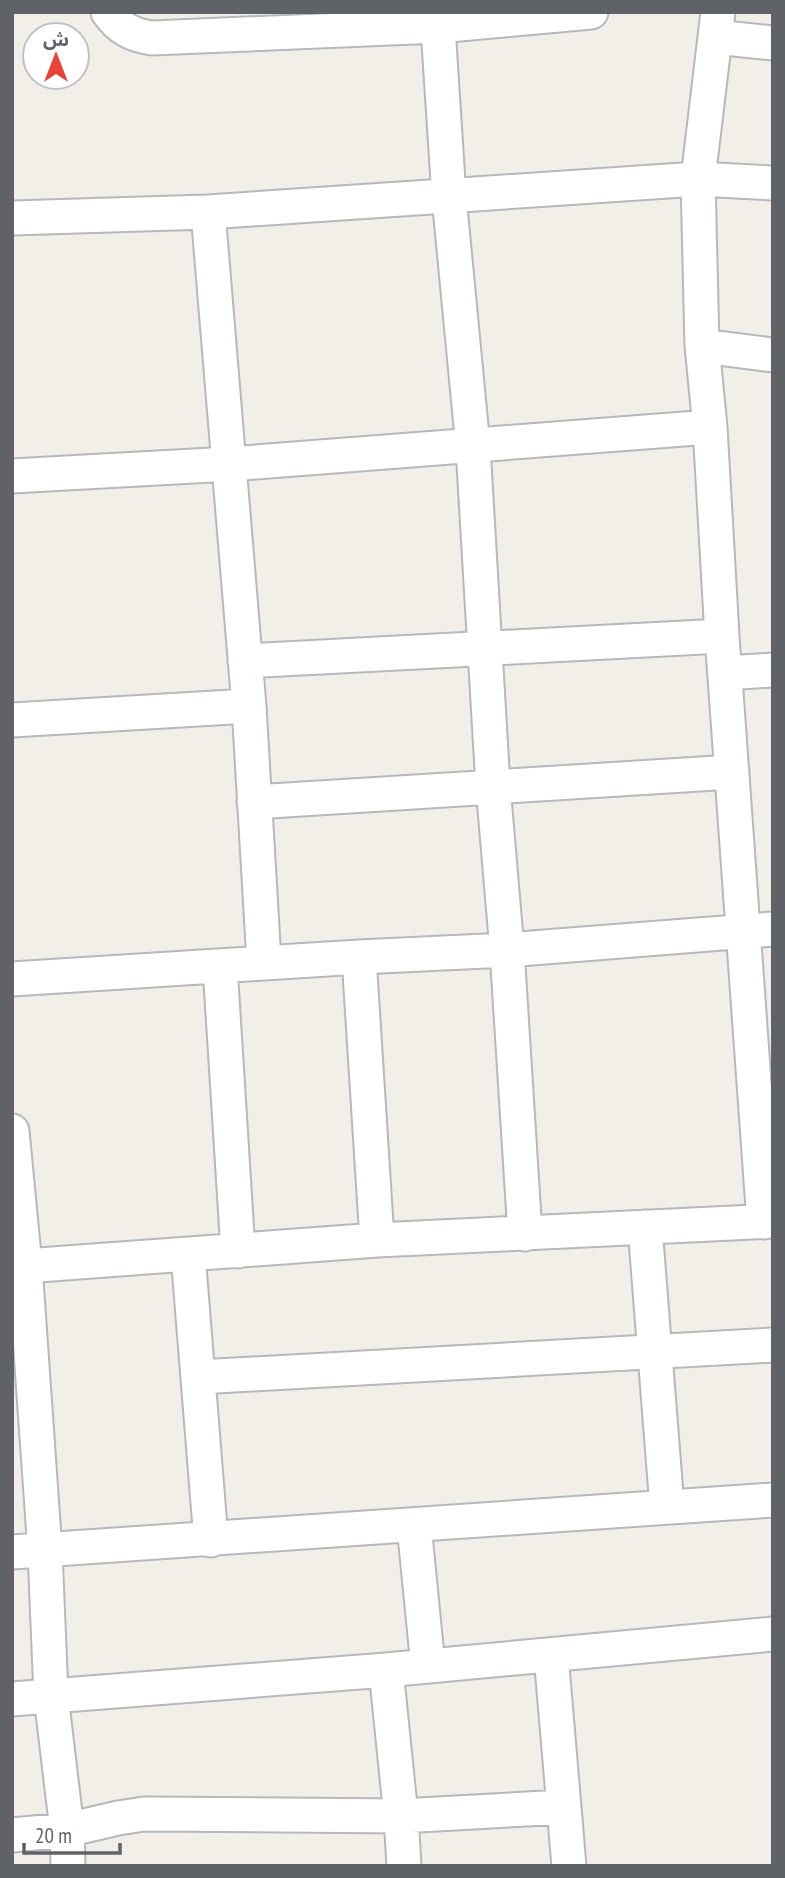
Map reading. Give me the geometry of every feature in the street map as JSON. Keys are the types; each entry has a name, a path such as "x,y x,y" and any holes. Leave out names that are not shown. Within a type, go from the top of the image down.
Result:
{"street":[{"path":"108,12 127,32 152,37 592,12"},
{"path":"438,19 449,197 473,447 493,786 507,950 525,1234"},
{"path":"25,1266 377,1240 768,1222 758,930 732,772 710,427 702,346 698,179 717,25 773,43"},
{"path":"12,218 208,212 698,179 773,183"},
{"path":"208,212 249,706 264,962"},
{"path":"702,346 773,355"},
{"path":"12,476 473,447 710,427"},
{"path":"245,661 722,636"},
{"path":"725,673 773,670"},
{"path":"12,720 249,706"},
{"path":"254,802 732,772"},
{"path":"12,979 264,962 507,950 758,930"},
{"path":"359,957 377,1240"},
{"path":"220,966 238,1251"},
{"path":"12,1131 13,1165 25,1266 21,1353 28,1551 51,1696 67,1830 68,1866"},
{"path":"645,1227 667,1507"},
{"path":"188,1254 211,1540"},
{"path":"199,1377 773,1345"},
{"path":"28,1551 773,1500"},
{"path":"415,1525 428,1666"},
{"path":"12,1699 551,1656 773,1634"},
{"path":"551,1656 569,1866"},
{"path":"386,1670 404,1866"},
{"path":"12,1835 67,1830 144,1814 401,1816 563,1807"}]}
